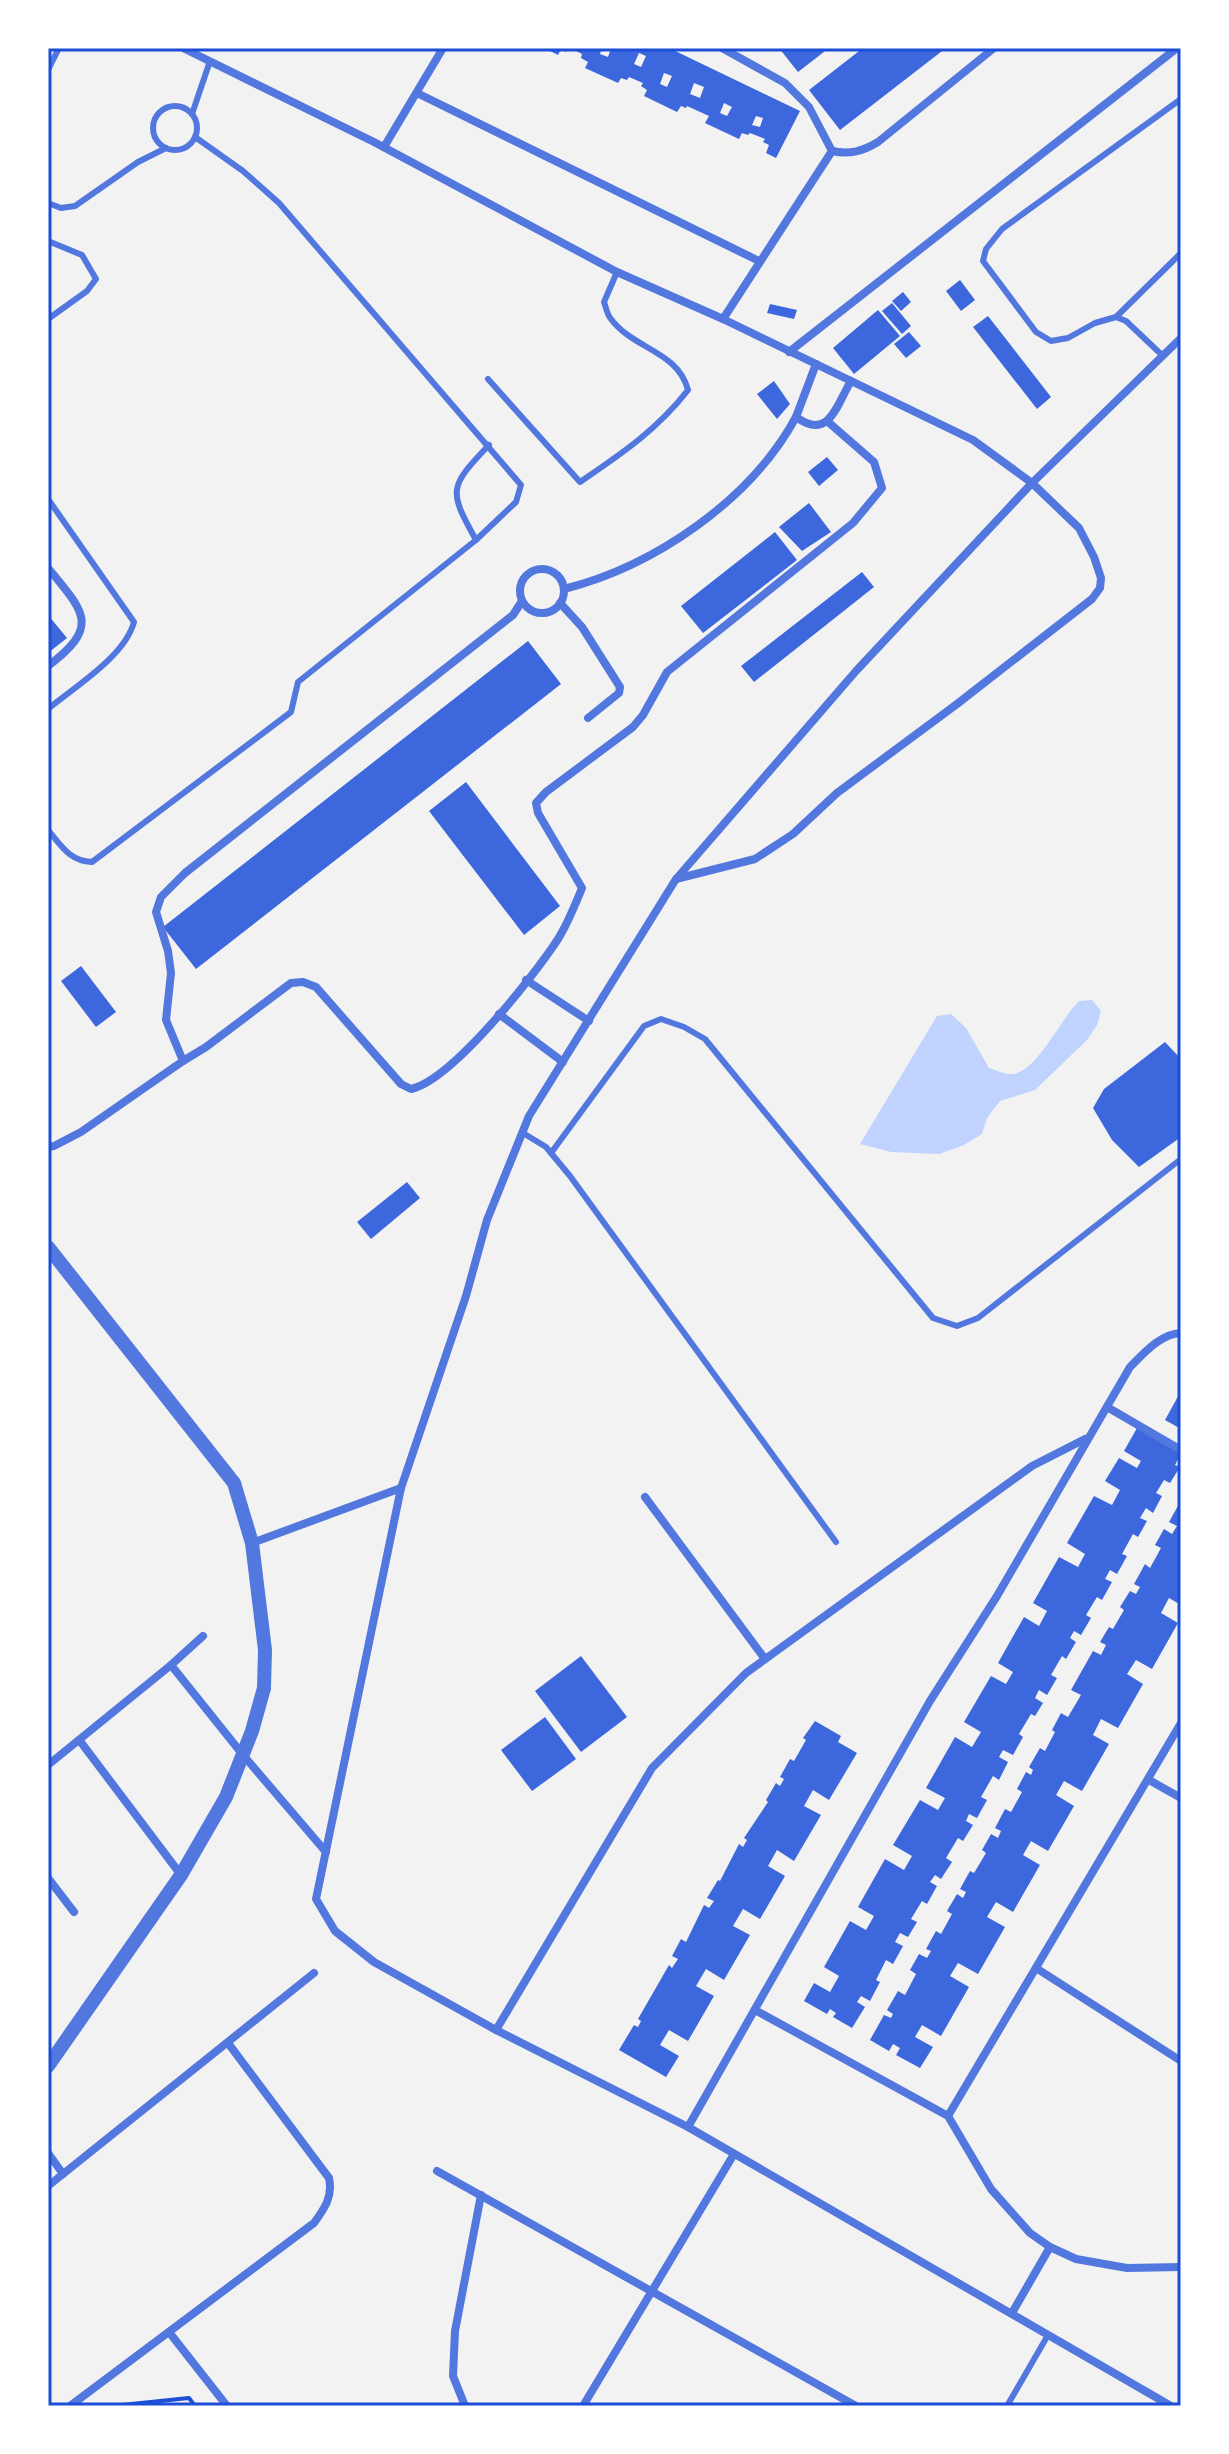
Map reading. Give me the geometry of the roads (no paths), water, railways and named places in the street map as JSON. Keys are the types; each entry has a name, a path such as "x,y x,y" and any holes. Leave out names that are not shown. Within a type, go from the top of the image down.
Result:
{"street":[{"path":"183,48 384,147 617,272 723,319 973,440 1032,483 1079,528 1101,578 1100,588 1092,599 837,793 793,834 755,859 676,879"},
{"path":"384,147 443,48"},
{"path":"723,48 785,83 809,107 832,151"},
{"path":"832,151 861,152 878,142 994,48"},
{"path":"789,352 1177,48"},
{"path":"417,93 759,261"},
{"path":"723,319 832,151"},
{"path":"1171,2406 688,2127 496,2030 374,1962 335,1931 316,1899 401,1488 466,1296 487,1220 529,1116 676,879 856,671 1032,483 1181,338"},
{"path":"564,589 597,581 665,549 748,481 782,443 796,417 816,364"},
{"path":"796,417 808,426 821,426 851,381"},
{"path":"48,1147 81,1132 206,1047 291,983 303,982 316,987 401,1084 411,1089 421,1086 464,1053 499,1014 557,939 582,888 538,813 536,803 546,792 633,727 667,672 853,523 882,488 874,462 827,421"},
{"path":"48,568 80,607 82,620 80,636 71,649 48,666"},
{"path":"539,568 554,571 563,582 560,603 555,609 541,613 527,607 522,601 522,581 539,568"},
{"path":"183,1061 166,1020 171,973 156,912 161,897 185,873 513,615 522,601"},
{"path":"560,603 582,627 620,687 619,693 588,718"},
{"path":"526,980 589,1021"},
{"path":"499,1014 563,1062"},
{"path":"48,1247 234,1483 252,1543 265,1650 264,1688 226,1797 181,1875 48,2066"},
{"path":"688,2127 930,1701 997,1596 1130,1367 1152,1345 1172,1333 1181,1333"},
{"path":"1107,1407 1181,1450"},
{"path":"496,2030 652,1768 746,1673 1032,1466 1087,1438"},
{"path":"252,1543 401,1488"},
{"path":"645,1497 765,1659"},
{"path":"48,1765 203,1636"},
{"path":"171,1665 326,1852"},
{"path":"948,2116 1181,1723"},
{"path":"80,1741 181,1875"},
{"path":"1149,1780 1181,1798"},
{"path":"48,1878 74,1912"},
{"path":"1036,1968 1181,2061"},
{"path":"48,2186 314,1973"},
{"path":"755,2010 948,2116 991,2189 1030,2233 1050,2247 1076,2259 1127,2268 1181,2267"},
{"path":"70,2406 314,2223 327,2205 331,2188 329,2178 228,2043"},
{"path":"48,2153 63,2174"},
{"path":"583,2406 734,2154"},
{"path":"437,2171 856,2406"},
{"path":"465,2406 453,2376 455,2331 481,2195"},
{"path":"1012,2313 1050,2247"},
{"path":"169,2332 227,2406"}],"lane":[{"path":"48,70 59,48"},
{"path":"192,114 210,61"},
{"path":"1181,99 1002,229 986,249 983,261 1036,332 1051,341 1068,338 1095,323 1116,317 1181,253"},
{"path":"48,203 61,208 75,206 138,162 166,148 179,150 195,137 197,125 187,110 173,106 160,112 156,118 156,138 166,148"},
{"path":"48,830 64,850 79,861 92,862 291,712 298,682 476,540 516,502 521,485 279,203 243,171 195,137"},
{"path":"48,241 82,255 96,279 72,304 48,319"},
{"path":"488,379 580,482 666,418 688,390 684,376 668,359 634,339 610,319 604,302 617,272"},
{"path":"1116,317 1126,321 1163,356"},
{"path":"476,540 457,506 455,489 465,471 489,445"},
{"path":"48,499 134,622 130,637 115,653 48,709"},
{"path":"551,1153 644,1026 661,1019 684,1027 705,1039 933,1318 957,1326 978,1318 1181,1159"},
{"path":"523,1133 551,1153 836,1542"},
{"path":"1007,2406 1048,2335"}],"water":[{"path":"1092,1000 1101,1011 1097,1025 1087,1040 1035,1090 1000,1101 987,1118 982,1134 939,1154 891,1152 860,1144 937,1016 951,1014 966,1028 989,1068 1013,1074 1031,1064 1079,1001"}]}
